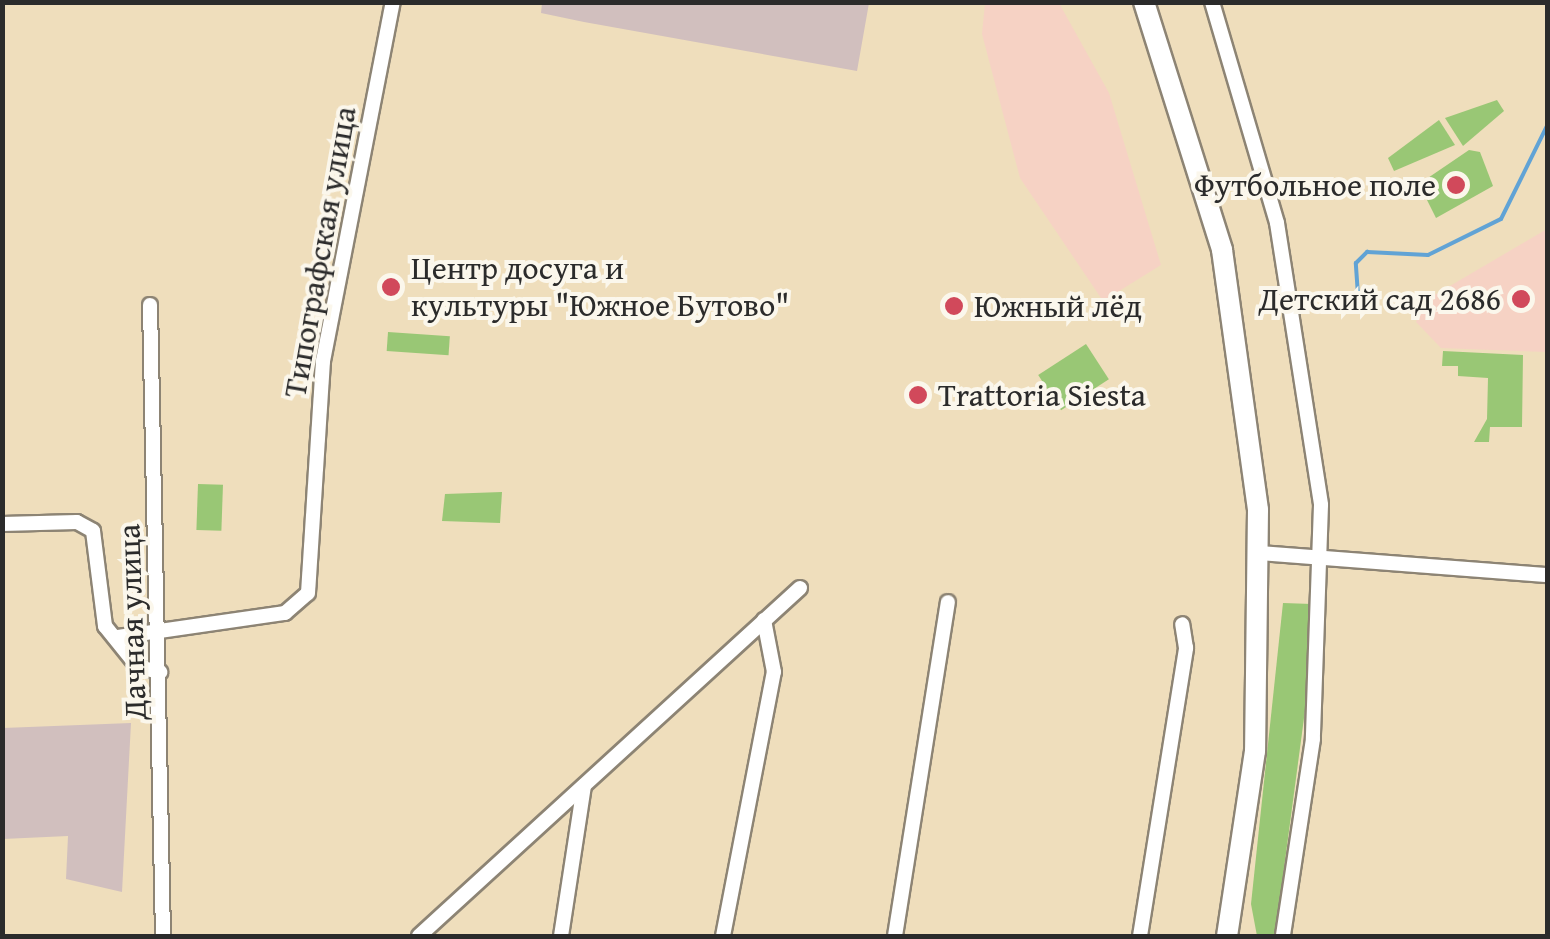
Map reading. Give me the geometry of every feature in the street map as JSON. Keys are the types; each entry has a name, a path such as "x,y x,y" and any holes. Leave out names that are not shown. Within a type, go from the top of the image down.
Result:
{"street":[{"name":"Типографская улица","path":"118,636 160,636 285,613 313,581 323,361 393,2"},
{"path":"1144,2 1222,250 1260,552 1255,751 1227,936"},
{"path":"1212,2 1257,132 1288,280 1322,558 1312,739 1283,936"},
{"name":"Дачная улица","path":"150,306 160,636 163,936"},
{"path":"2,524 77,522 93,530 102,618 138,666 160,672"},
{"path":"1260,552 1548,575"},
{"path":"418,936 800,588"},
{"path":"895,936 948,602"},
{"path":"723,936 774,672 764,620"},
{"path":"1140,936 1182,624"},
{"path":"561,936 584,786"}],"shaded area":[{"path":"542,2 869,3 857,71 541,13"},
{"path":"985,3 1059,3 1109,93 1161,265 1103,301 1020,178 982,34"},
{"path":"1547,229 1547,352 1441,348 1416,322 1426,300"},
{"path":"131,723 122,892 66,879 68,836 3,839 3,728"}],"green space":[{"path":"1497,100 1504,111 1463,146 1445,118"},
{"path":"1439,120 1455,145 1394,171 1388,158"},
{"name":"Футбольное поле","path":"1469,150 1480,152 1493,186 1436,218 1419,184"},
{"path":"388,332 450,336 449,355 387,351"},
{"path":"1086,344 1109,379 1061,410 1038,375"},
{"path":"1443,351 1523,355 1522,427 1490,427 1489,442 1474,442 1487,419 1488,378 1458,376 1458,366 1442,366"},
{"path":"198,484 223,485 221,531 196,530"},
{"path":"502,492 500,523 442,521 445,494"},
{"path":"1283,603 1312,604 1310,673 1275,936 1257,936 1251,904"}],"waterway":[{"path":"1358,295 1356,263 1367,252 1428,255 1501,219 1548,124"}],"place":[{"name":"Футбольное поле","path":"1456,185"},
{"name":"Центр досуга и культуры \"Южное Бутово\"","path":"391,287"},
{"name":"Детский сад 2686","path":"1521,299"},
{"name":"Южный лёд","path":"954,306"},
{"name":"Trattoria Siesta","path":"918,395"}]}
